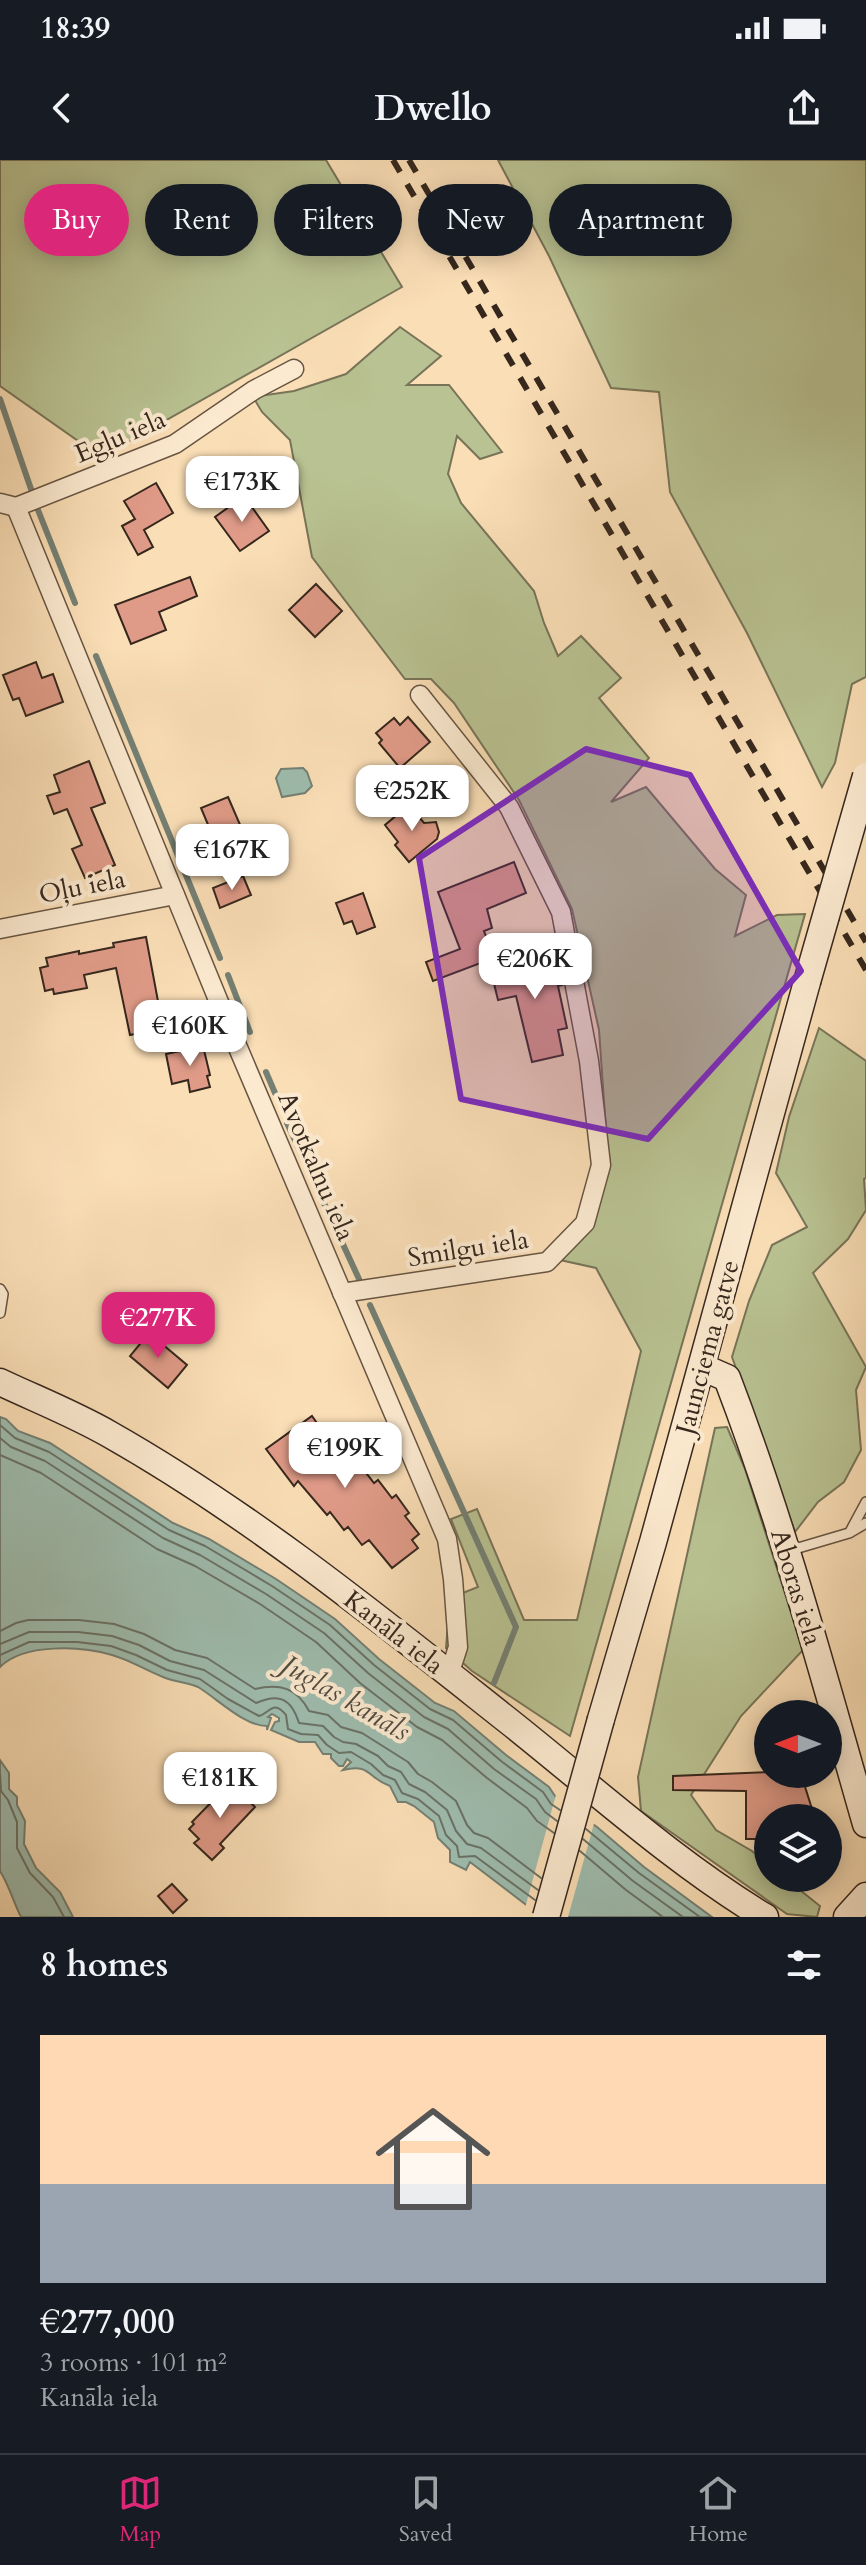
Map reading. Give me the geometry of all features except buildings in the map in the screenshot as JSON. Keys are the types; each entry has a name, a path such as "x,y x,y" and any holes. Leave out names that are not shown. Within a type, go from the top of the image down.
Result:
{"street":[{"name":"Egļu iela","path":"8,505 175,444 254,390 294,369"},
{"name":"Avotkalnu iela","path":"8,505 447,1539 458,1647 449,1675"},
{"name":"Smilgu iela","path":"342,1293 547,1262 585,1223 601,1165 589,1061 561,912 509,807 420,695"},
{"name":"Jaunciema gatve","path":"546,1917 866,776"},
{"name":"Oļu iela","path":"0,929 175,895"},
{"name":"Aboras iela","path":"702,1367 727,1378 788,1551 866,1824"},
{"name":"Kanāla iela","path":"0,1382 106,1432 162,1465 306,1564 685,1862 765,1917"},
{"path":"847,1917 866,1896"}],"lane":[{"path":"0,1289 3,1294 0,1313"},
{"path":"849,1533 866,1502"},
{"path":"788,1551 849,1533 866,1523"}],"highlighted area":[{"path":"586,749 690,775 801,971 648,1139 461,1099 419,858"}],"green space":[{"path":"0,160 326,160 340,184 274,184 274,256 383,256 402,287 101,457 0,386"},
{"path":"498,160 866,160 866,677 852,684 835,763 822,787 747,633 670,492 659,392 611,388 533,226 533,184 511,184"},
{"path":"400,327 441,356 407,385 449,385 502,452 480,459 457,436 448,474 461,503 534,591 558,656 581,636 621,678 599,698 649,758 611,802 646,787 715,869 746,895 735,936 777,915 805,914 570,1736 472,1671 446,1648 450,1598 478,1587 451,1519 477,1509 524,1620 577,1620 641,1351 596,1268 551,1258 561,1255 608,1159 599,1030 572,909 519,800 454,703 431,679 405,679 312,557 290,440 262,412 253,397 294,391 346,374"},
{"path":"819,1028 866,1061 866,1210 848,1239 813,1273 866,1367 856,1390 861,1450 844,1482 818,1502 795,1532 732,1357 749,1301 772,1245 807,1227 776,1173 789,1117"},
{"path":"727,1427 745,1469 803,1650 741,1716 691,1795 716,1830 754,1853 754,1891 641,1811 638,1777 715,1428"},
{"path":"756,1892 802,1892 820,1906 817,1917 787,1914"}],"water":[{"path":"303,768 312,786 305,793 282,797 276,778 281,769"},
{"name":"Juglas kanāls","path":"0,1417 18,1431 50,1443 173,1523 209,1539 276,1579 335,1619 379,1659 435,1703 454,1711 549,1787 557,1799 712,1917 542,1917 470,1862 466,1870 450,1862 450,1850 438,1838 434,1822 414,1806 398,1802 390,1786 359,1768 343,1770 351,1762 347,1759 343,1766 339,1766 331,1754 323,1754 315,1742 299,1742 271,1730 279,1721 272,1714 268,1717 271,1718 267,1730 267,1726 240,1717 198,1687 167,1679 99,1652 38,1650 10,1659 0,1667"},
{"path":"0,1760 9,1773 9,1789 17,1797 17,1805 25,1821 24,1844 36,1868 60,1892 73,1917 21,1917 18,1911 0,1871"}],"pier":[{"path":"557,1791 595,1820 568,1917 536,1917 525,1908"}],"waterway":[{"path":"0,399 32,492"},
{"path":"38,510 75,603"},
{"path":"96,656 220,958"},
{"path":"228,975 250,1032"},
{"path":"266,1072 275,1093"},
{"path":"287,1123 359,1279"},
{"path":"370,1305 516,1627 494,1683"}],"railway":[{"path":"393,160 866,970"},
{"path":"409,160 866,942"}]}
